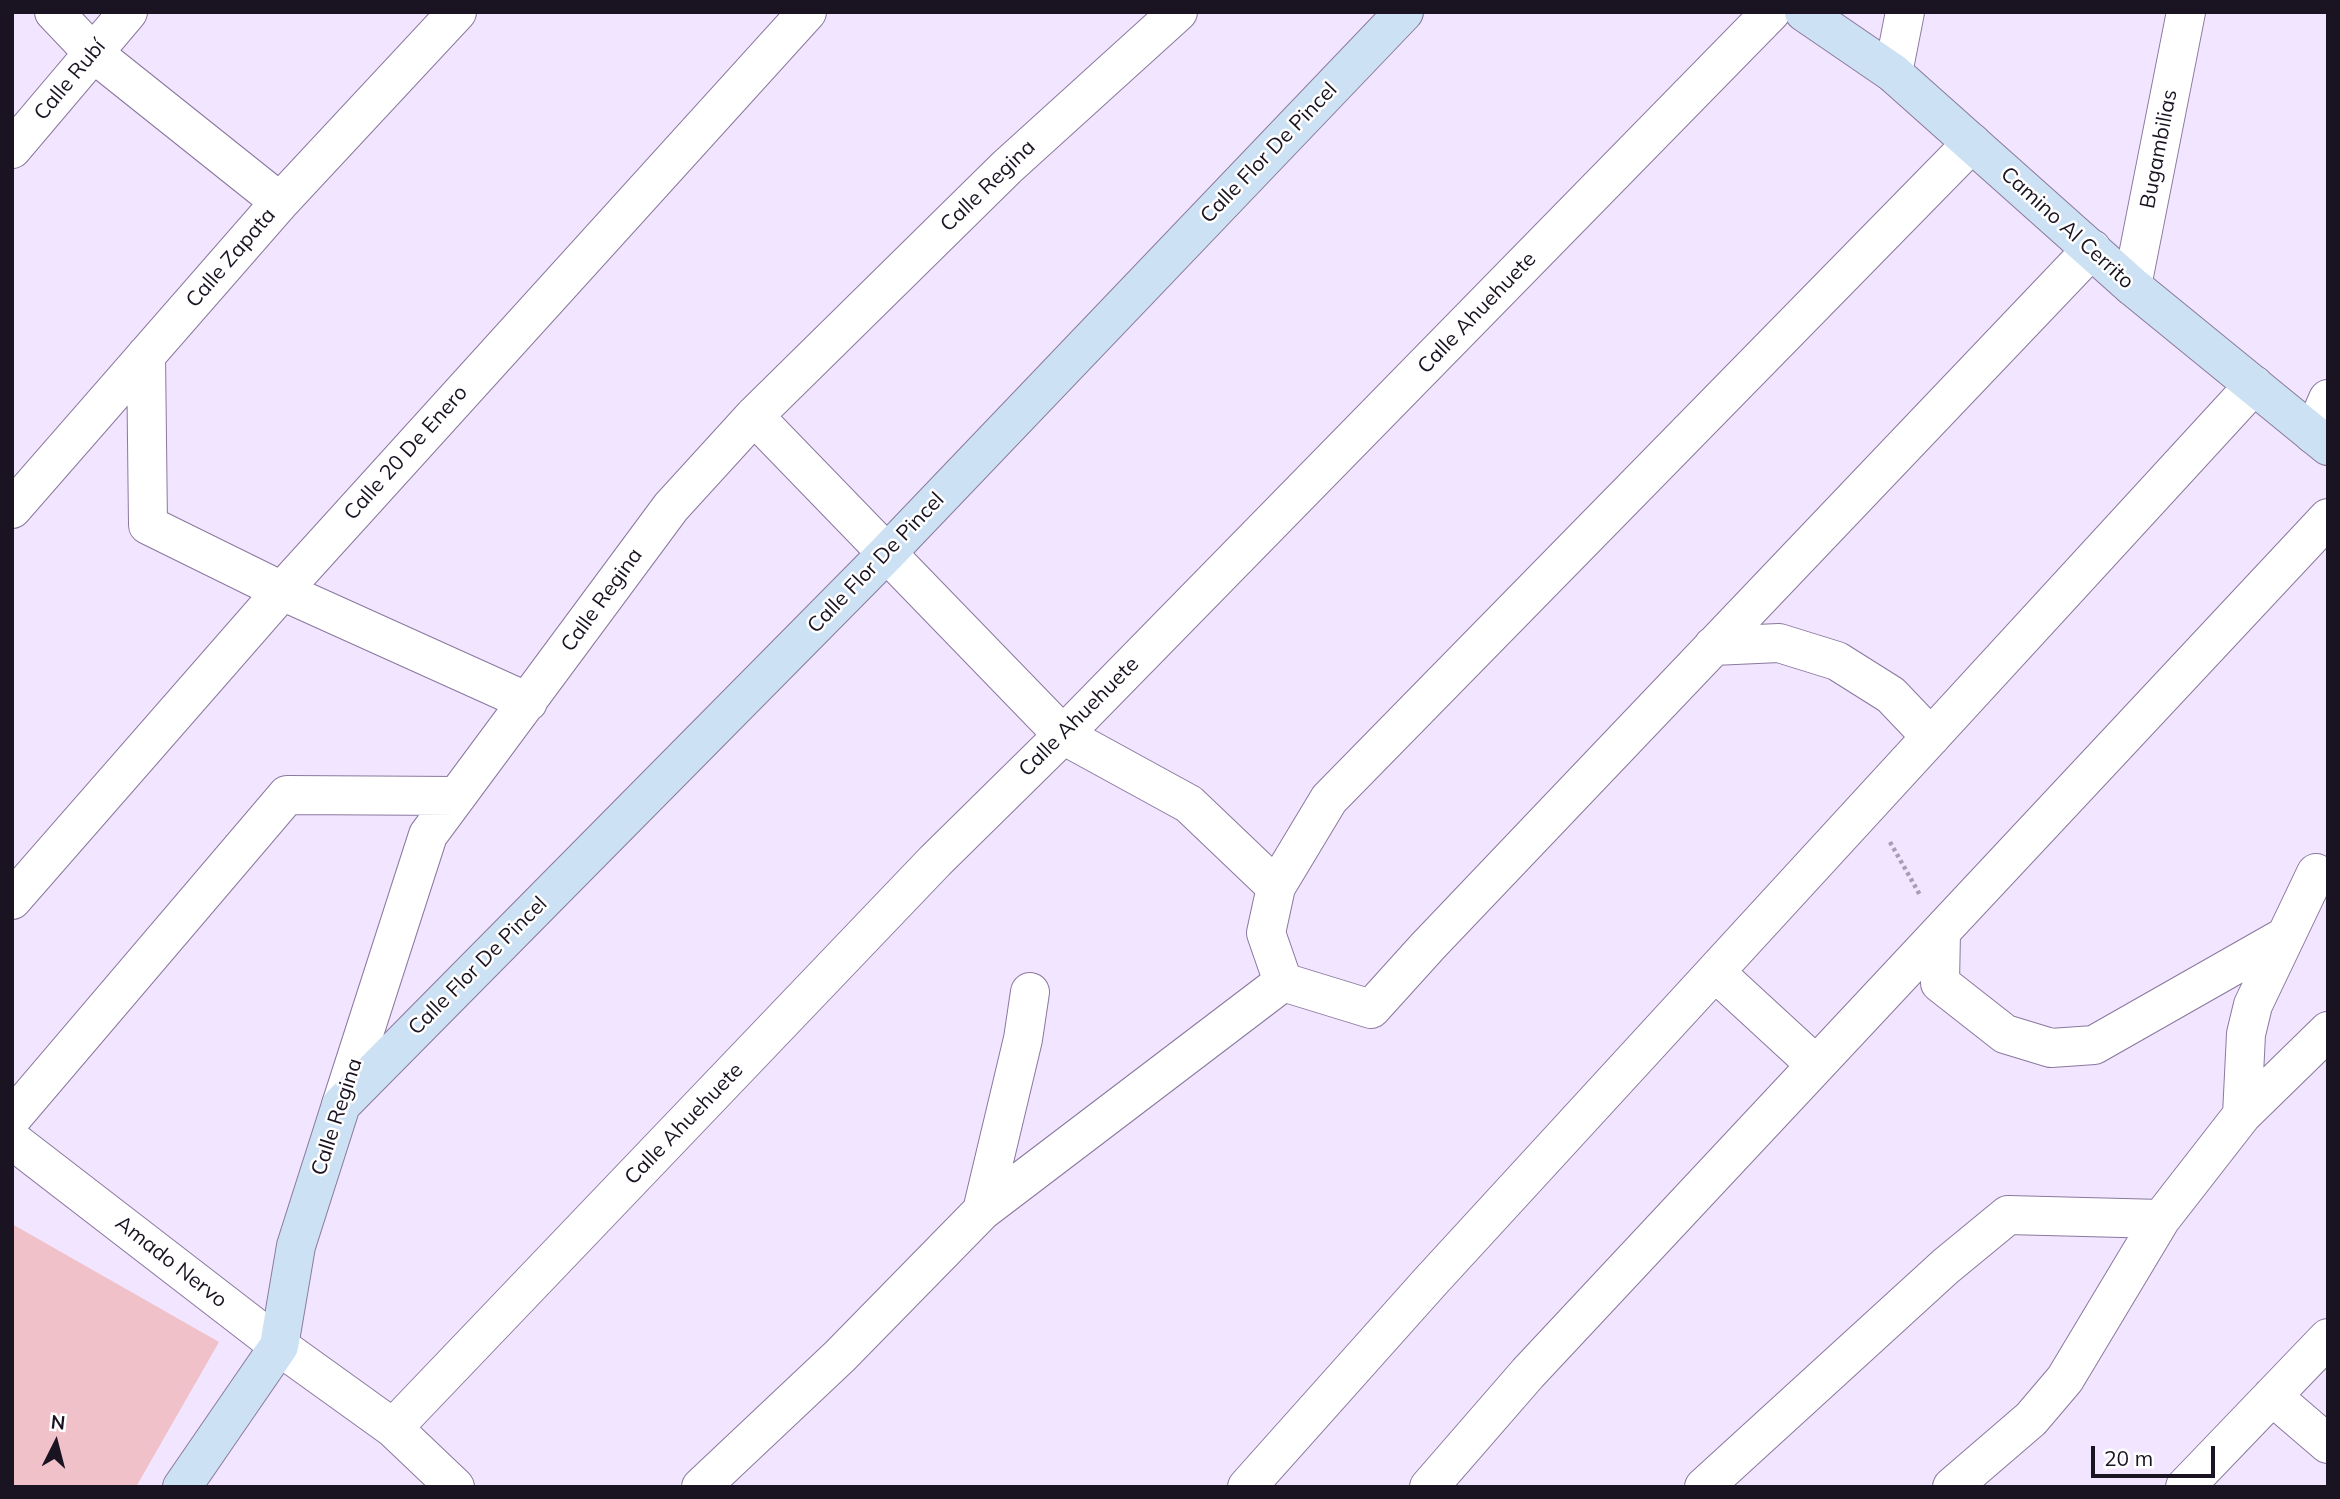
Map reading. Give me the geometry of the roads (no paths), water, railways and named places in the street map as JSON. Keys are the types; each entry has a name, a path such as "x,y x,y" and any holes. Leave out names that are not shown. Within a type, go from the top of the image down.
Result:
{"main road":[{"name":"Calle Flor De Pincel","path":"341,1105 887,553 1404,12"},
{"name":"Camino Al Cerrito","path":"1804,12 1893,73 2132,286 2320,440"},
{"name":"Calle Regina","path":"279,1346 296,1246 341,1105"},
{"path":"182,1487 279,1346"}],"street":[{"path":"54,12 92,52 280,202"},
{"name":"Calle Rubí","path":"12,149 128,12"},
{"name":"Calle Zapata","path":"12,509 280,202 457,12"},
{"name":"Calle 20 De Enero","path":"12,900 282,591 807,12"},
{"name":"Calle Regina","path":"341,1105 428,835 671,507 754,416 1007,167 1178,12"},
{"name":"Calle Ahuehuete","path":"393,1428 935,861 1063,735 1771,12"},
{"path":"1893,73 1905,12"},
{"name":"Bugambilias","path":"2132,286 2186,12"},
{"path":"1283,982 1266,933 1276,887 1329,799 1972,143"},
{"path":"1283,982 1371,1010 1428,946 2092,249"},
{"path":"146,355 148,525 282,591 528,702"},
{"path":"1247,1487 1430,1282 2253,385"},
{"path":"2320,440 2328,398"},
{"path":"754,416 1063,735 1189,804 1276,887"},
{"path":"1429,1487 1528,1373 2328,518"},
{"path":"1713,646 1779,643 1836,661 1891,695 1931,737"},
{"path":"12,1118 287,794 457,796"},
{"path":"2242,1115 2246,1034 2253,1005 2316,873"},
{"path":"1941,932 1940,984 2006,1034 2051,1048 2094,1045 2284,937"},
{"path":"1715,972 1816,1065"},
{"path":"701,1487 840,1356 982,1212 1283,982"},
{"path":"982,1212 1023,1039 1030,992"},
{"path":"1952,1487 2031,1419 2065,1379 2161,1219 2242,1115 2328,1031"},
{"name":"Amado Nervo","path":"12,1140 279,1346 393,1428 455,1487"},
{"path":"1704,1487 1946,1266 2008,1216 2161,1219"},
{"path":"2185,1487 2328,1338"},
{"path":"2272,1396 2328,1444"}]}
